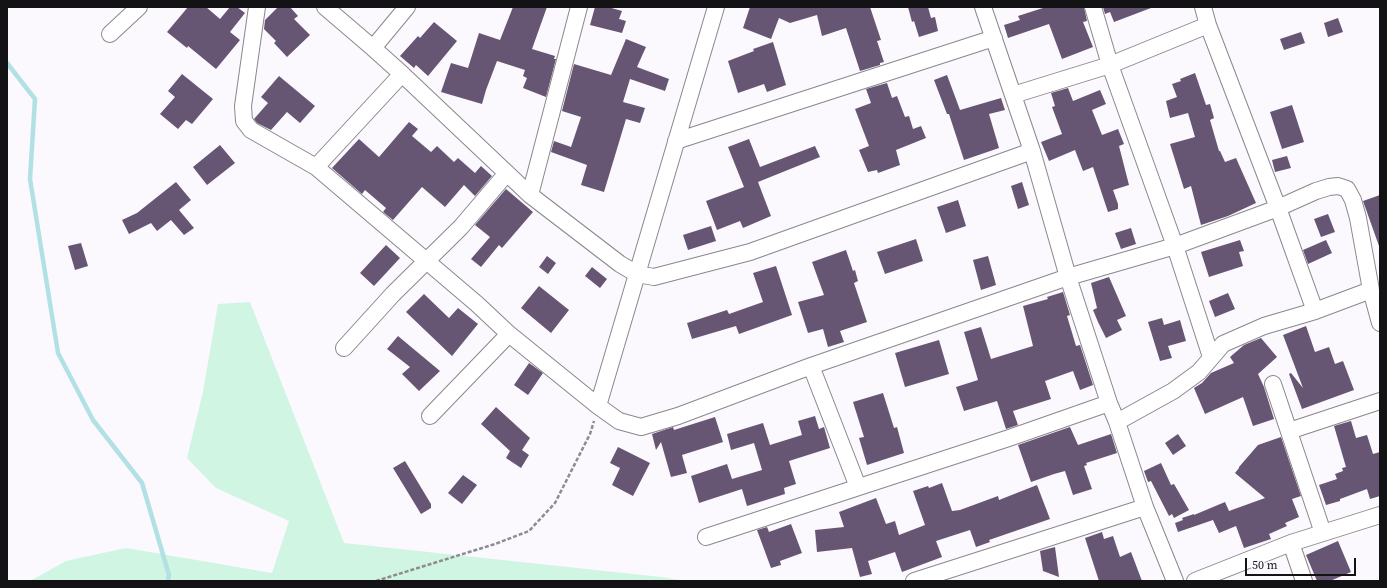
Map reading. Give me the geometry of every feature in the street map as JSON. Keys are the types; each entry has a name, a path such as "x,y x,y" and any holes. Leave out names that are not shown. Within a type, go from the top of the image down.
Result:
{"street":[{"path":"110,34 139,7"},
{"path":"257,7 243,106 244,121 251,130 316,167 477,304 509,334 598,406 619,421 641,427 678,416 811,366 1068,277 1175,246 1278,208 1316,191 1330,187 1338,186 1347,189 1353,200 1358,218 1371,290 1380,323"},
{"path":"325,7 374,48 530,195 620,264 637,274 654,277 750,252 1032,151"},
{"path":"374,48 407,7"},
{"path":"530,195 579,7"},
{"path":"983,7 1032,151 1068,277 1109,403 1117,422 1145,508 1175,581"},
{"path":"1093,7 1110,66 1175,246 1211,357"},
{"path":"1203,7 1208,25 1278,208 1315,312"},
{"path":"598,406 676,141 712,8"},
{"path":"1013,95 1110,66 1208,25"},
{"path":"676,141 994,38"},
{"path":"316,167 402,74"},
{"path":"344,348 393,294 461,227 507,173"},
{"path":"1117,422 1173,391 1198,372 1223,344 1238,336 1264,326 1315,312 1371,290"},
{"path":"430,416 509,334"},
{"path":"811,366 858,487"},
{"path":"1273,384 1324,533"},
{"path":"1288,431 1380,401"},
{"path":"706,537 1009,438 1109,403"},
{"path":"914,581 1145,508"},
{"path":"1195,581 1291,543 1380,515"},
{"path":"1291,543 1304,581"}],"path":[{"path":"376,581 495,544 529,531 555,503 590,434 598,406"}],"green space":[{"path":"250,302 344,543 661,577 685,581 30,581 66,561 126,548 272,573 289,521 216,488 187,458 203,392 218,304"}],"building":[{"path":"188,7 206,7 220,19 230,7 237,7 245,13 230,32 240,40 216,69 188,46 187,48 167,32"},
{"path":"278,7 290,7 298,16 294,19 310,35 287,57 274,43 276,41 264,29 265,20"},
{"path":"513,7 547,7 532,49 555,56 554,59 556,59 546,97 523,88 527,78 523,76 525,70 497,61 482,104 441,92 451,63 468,68 479,33 500,40"},
{"path":"595,7 608,7 622,11 619,19 626,21 622,33 590,25"},
{"path":"750,7 870,7 881,40 877,41 884,62 880,63 880,65 860,71 846,28 822,36 817,15 790,23 779,18 771,39 743,28"},
{"path":"908,7 928,7 931,18 935,17 938,31 919,37 914,21 912,22"},
{"path":"1046,7 1084,7 1087,21 1083,22 1093,47 1062,59 1049,24 1008,38 1004,25 1020,20 1018,16"},
{"path":"1103,7 1151,8 1114,22 1110,12 1105,14"},
{"path":"1338,18 1343,32 1328,37 1324,23"},
{"path":"434,22 457,41 428,76 416,65 414,68 400,56 418,36 420,38"},
{"path":"1301,32 1305,43 1284,50 1280,39"},
{"path":"626,39 646,47 637,67 669,79 665,91 630,79 623,102 645,108 640,123 626,119 604,192 581,185 587,165 551,152 554,141 571,147 581,117 562,111 574,64 611,75"},
{"path":"773,42 786,85 767,92 764,84 738,93 728,61 754,51 753,49"},
{"path":"1195,73 1206,105 1210,104 1214,118 1210,120 1219,151 1225,162 1236,158 1256,203 1228,216 1201,225 1191,186 1184,189 1170,144 1195,137 1188,113 1170,118 1166,101 1177,97 1172,84"},
{"path":"182,74 213,99 192,124 186,120 178,129 160,114 175,97 168,91"},
{"path":"947,75 960,110 1001,98 1005,110 989,114 999,148 964,160 949,114 947,114 934,80"},
{"path":"279,76 315,106 300,123 287,112 271,130 257,123 254,119 268,103 261,97"},
{"path":"887,83 892,98 897,96 905,117 909,116 913,129 921,126 926,138 896,150 900,165 878,173 877,170 868,172 859,150 869,146 855,109 871,103 866,89"},
{"path":"1068,88 1073,101 1100,90 1106,104 1092,110 1102,135 1118,129 1124,144 1119,146 1129,185 1113,190 1118,204 1118,209 1108,212 1093,167 1083,171 1075,150 1049,161 1041,142 1062,134 1052,107 1055,106 1051,93"},
{"path":"1292,105 1304,142 1282,149 1270,112"},
{"path":"409,122 418,129 412,136 431,152 437,146 454,162 458,158 475,173 481,166 492,176 475,196 464,185 445,207 422,187 393,220 383,212 386,208 365,190 362,194 332,168 359,139 379,157"},
{"path":"749,139 760,167 815,146 820,157 758,182 771,216 743,228 740,221 717,230 706,201 744,187 728,147"},
{"path":"220,145 235,163 207,185 193,167"},
{"path":"1287,156 1291,168 1275,172 1272,160"},
{"path":"176,182 191,200 179,210 194,228 184,235 171,220 157,231 151,223 129,234 122,220 137,213"},
{"path":"1022,182 1029,205 1018,209 1011,186"},
{"path":"506,189 533,212 502,248 499,245 481,267 471,259 490,237 475,225"},
{"path":"1380,195 1380,245 1379,246 1363,201"},
{"path":"958,200 966,226 946,233 937,207"},
{"path":"1328,214 1335,232 1321,237 1314,219"},
{"path":"711,226 716,241 688,250 683,235"},
{"path":"1131,228 1136,244 1121,249 1115,233"},
{"path":"916,239 923,261 885,274 877,252"},
{"path":"1240,240 1244,251 1239,252 1243,266 1209,277 1201,252"},
{"path":"1326,240 1332,253 1308,264 1303,250"},
{"path":"81,243 88,266 75,270 68,246"},
{"path":"386,245 400,258 374,286 360,273"},
{"path":"846,250 853,271 855,270 858,281 854,283 867,322 840,331 844,342 828,347 823,329 808,333 798,302 824,295 812,262"},
{"path":"547,256 556,263 548,274 539,267"},
{"path":"988,256 996,285 981,290 973,260"},
{"path":"776,266 792,315 739,334 736,326 692,339 687,323 727,310 729,314 763,302 753,273"},
{"path":"592,267 607,279 600,288 585,276"},
{"path":"1109,277 1126,316 1117,320 1122,330 1106,338 1093,310 1097,308 1091,283"},
{"path":"539,286 569,310 551,333 521,308"},
{"path":"1063,292 1070,315 1067,316 1076,346 1080,345 1093,385 1080,390 1073,371 1045,381 1051,399 1013,411 1018,425 1006,429 997,401 964,411 956,387 978,380 964,332 981,327 991,359 1033,346 1023,306 1048,299 1047,297"},
{"path":"1228,293 1235,309 1215,317 1209,301"},
{"path":"424,294 449,318 458,308 478,324 452,356 406,312"},
{"path":"1162,318 1164,325 1180,320 1186,341 1168,346 1172,358 1160,361 1148,322"},
{"path":"1306,326 1315,352 1329,347 1335,364 1343,361 1354,390 1302,409 1289,374 1291,373 1303,388 1283,335"},
{"path":"398,336 440,371 419,391 402,374 410,367 387,349"},
{"path":"1261,338 1277,357 1258,374 1264,387 1274,419 1253,426 1243,397 1205,414 1194,388 1202,383 1211,373 1234,363 1230,357 1244,345"},
{"path":"939,340 949,374 905,387 895,353"},
{"path":"529,363 543,373 528,395 514,385"},
{"path":"883,393 894,428 897,427 904,453 867,465 859,438 864,437 853,402"},
{"path":"496,407 530,438 522,450 529,455 521,468 506,458 510,451 481,424"},
{"path":"815,416 819,429 824,427 830,448 789,461 796,484 784,488 785,494 747,506 742,489 699,503 691,476 727,464 732,479 762,470 754,443 731,450 727,434 763,423 770,445 802,435 798,421"},
{"path":"715,417 723,442 682,455 687,473 671,477 661,442 656,450 652,434 673,427 674,430"},
{"path":"1351,421 1356,438 1367,435 1373,454 1380,452 1380,496 1370,499 1367,489 1340,499 1340,501 1326,505 1319,485 1337,479 1335,474 1343,471 1342,468 1346,467 1334,426"},
{"path":"1070,427 1078,445 1111,434 1117,453 1086,463 1087,465 1084,466 1092,489 1073,495 1065,471 1031,482 1018,445"},
{"path":"1178,434 1186,446 1173,455 1165,443"},
{"path":"1281,437 1301,496 1292,499 1299,517 1285,523 1287,526 1269,534 1271,539 1244,548 1236,526 1219,533 1213,520 1178,532 1175,523 1183,520 1182,518 1194,515 1225,502 1229,511 1265,498 1235,473 1258,445"},
{"path":"618,447 650,463 633,496 612,485 620,468 610,463"},
{"path":"405,461 431,504 431,508 421,514 393,468"},
{"path":"1161,463 1171,485 1174,484 1189,510 1174,518 1172,514 1169,516 1151,481 1148,482 1144,471"},
{"path":"463,475 477,485 462,504 448,493"},
{"path":"942,483 952,511 960,510 998,496 999,500 1037,485 1050,519 989,540 990,542 976,547 970,530 936,541 942,557 902,572 895,552 868,561 872,574 860,577 852,548 817,552 815,530 844,527 839,512 876,498 886,524 895,521 899,535 925,525 913,491 928,486 929,488"},
{"path":"791,524 802,553 780,561 781,565 771,568 757,530 767,527 769,532"},
{"path":"1102,532 1104,539 1113,536 1120,557 1131,552 1142,581 1099,581 1085,538"},
{"path":"1338,541 1351,572 1330,581 1317,581 1306,555"},
{"path":"1055,547 1059,577 1043,571 1040,551"}],"waterway":[{"path":"7,63 35,99 30,179 58,353 93,420 142,483 169,575 168,581"}]}
